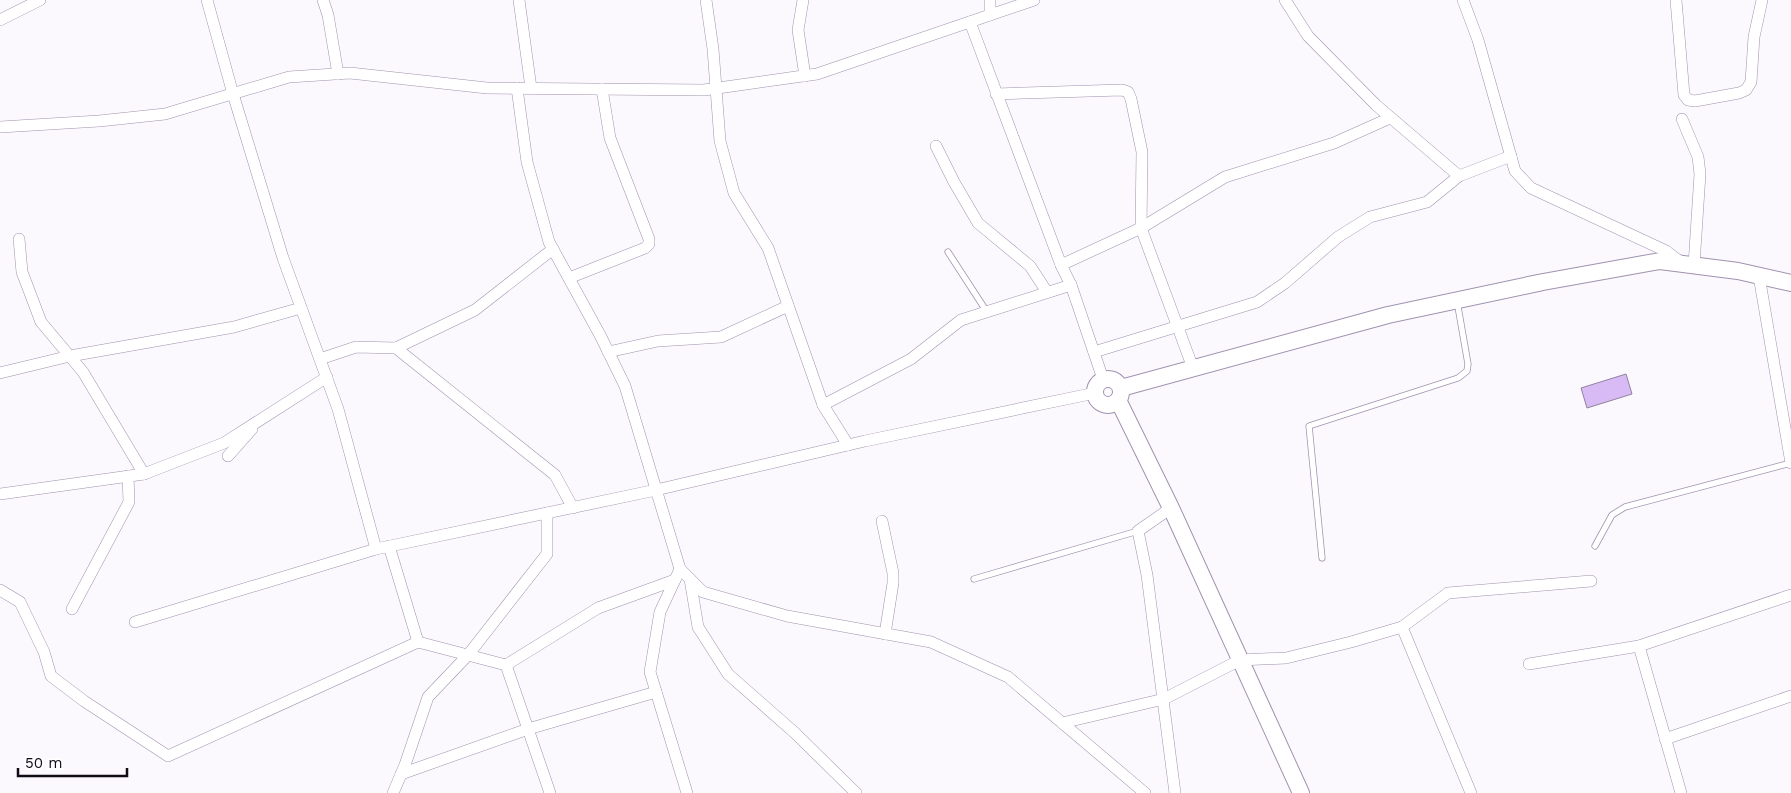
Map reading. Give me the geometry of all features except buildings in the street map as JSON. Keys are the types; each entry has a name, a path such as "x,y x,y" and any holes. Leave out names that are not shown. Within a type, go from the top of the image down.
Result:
{"street":[{"path":"0,20 40,0"},
{"path":"207,0 233,94 283,258 338,409 376,549"},
{"path":"323,0 328,15 338,74"},
{"path":"519,0 531,88"},
{"path":"706,0 713,50 720,141 734,192 768,248 823,405 848,445"},
{"path":"803,0 798,30 805,76"},
{"path":"990,0 990,15"},
{"path":"0,127 100,121 165,114 289,77 350,73 487,88 704,90 817,74 1034,0"},
{"path":"1285,0 1308,36 1376,105 1459,176"},
{"path":"1463,0 1478,40 1514,171 1531,188 1666,252 1689,265"},
{"path":"1676,0 1684,96 1688,100 1695,101 1746,90 1751,82 1754,37 1762,0"},
{"path":"970,22 1061,265 1071,285 1094,352 1099,386 1099,401 1106,405 1111,404 1120,394 1194,368 1388,314 1543,282 1660,261 1738,271 1791,284"},
{"path":"517,88 527,162 549,242 625,386 656,490 677,574 660,612 650,672 688,793"},
{"path":"569,278 645,248 649,244 649,238 610,138 602,89"},
{"path":"996,94 1122,90 1128,92 1131,98 1142,152 1141,228 1194,368"},
{"path":"1061,265 1141,228 1225,177 1334,143 1390,118"},
{"path":"1682,119 1698,157 1700,174 1689,265"},
{"path":"936,146 978,223 1030,266 1047,292"},
{"path":"1094,352 1257,302 1285,283 1338,237 1370,217 1427,202 1459,176 1511,156"},
{"path":"19,239 22,272 41,322 83,372 144,474"},
{"path":"320,359 356,347 396,348 476,310 553,249"},
{"path":"1759,276 1791,463"},
{"path":"823,405 911,358 961,320 1071,285"},
{"path":"608,352 658,341 722,336 788,306"},
{"path":"0,374 70,356 234,327 301,308"},
{"path":"396,348 555,475 572,508"},
{"path":"0,494 144,474 224,443 327,377"},
{"path":"135,622 376,549 656,490 1099,386 1112,379 1119,384 1120,394 1301,793"},
{"path":"228,456 262,419"},
{"path":"72,609 129,502 128,476"},
{"path":"1171,508 1138,531 1147,574 1175,793"},
{"path":"393,793 428,697 468,654 547,554 547,513"},
{"path":"882,521 893,573 885,634"},
{"path":"389,546 418,642"},
{"path":"0,590 20,602 44,652 51,676 84,701 168,756 418,642 468,654 506,666 598,608 677,574 690,579 703,592 786,616 931,642 1008,677 1144,793"},
{"path":"690,579 698,628 728,674 795,733 856,793"},
{"path":"1062,723 1164,699 1240,660 1286,658 1402,627 1448,593 1591,581"},
{"path":"1530,664 1639,646 1791,595"},
{"path":"1402,627 1471,793"},
{"path":"1639,646 1681,793"},
{"path":"506,666 550,793"},
{"path":"401,774 528,729 656,692"},
{"path":"1666,738 1791,696"}],"lane":[{"path":"948,252 987,312"},
{"path":"1322,558 1309,426 1458,378 1467,371 1468,364 1457,300"},
{"path":"1595,546 1612,515 1625,507 1791,463"},
{"path":"974,579 1138,531"}]}
